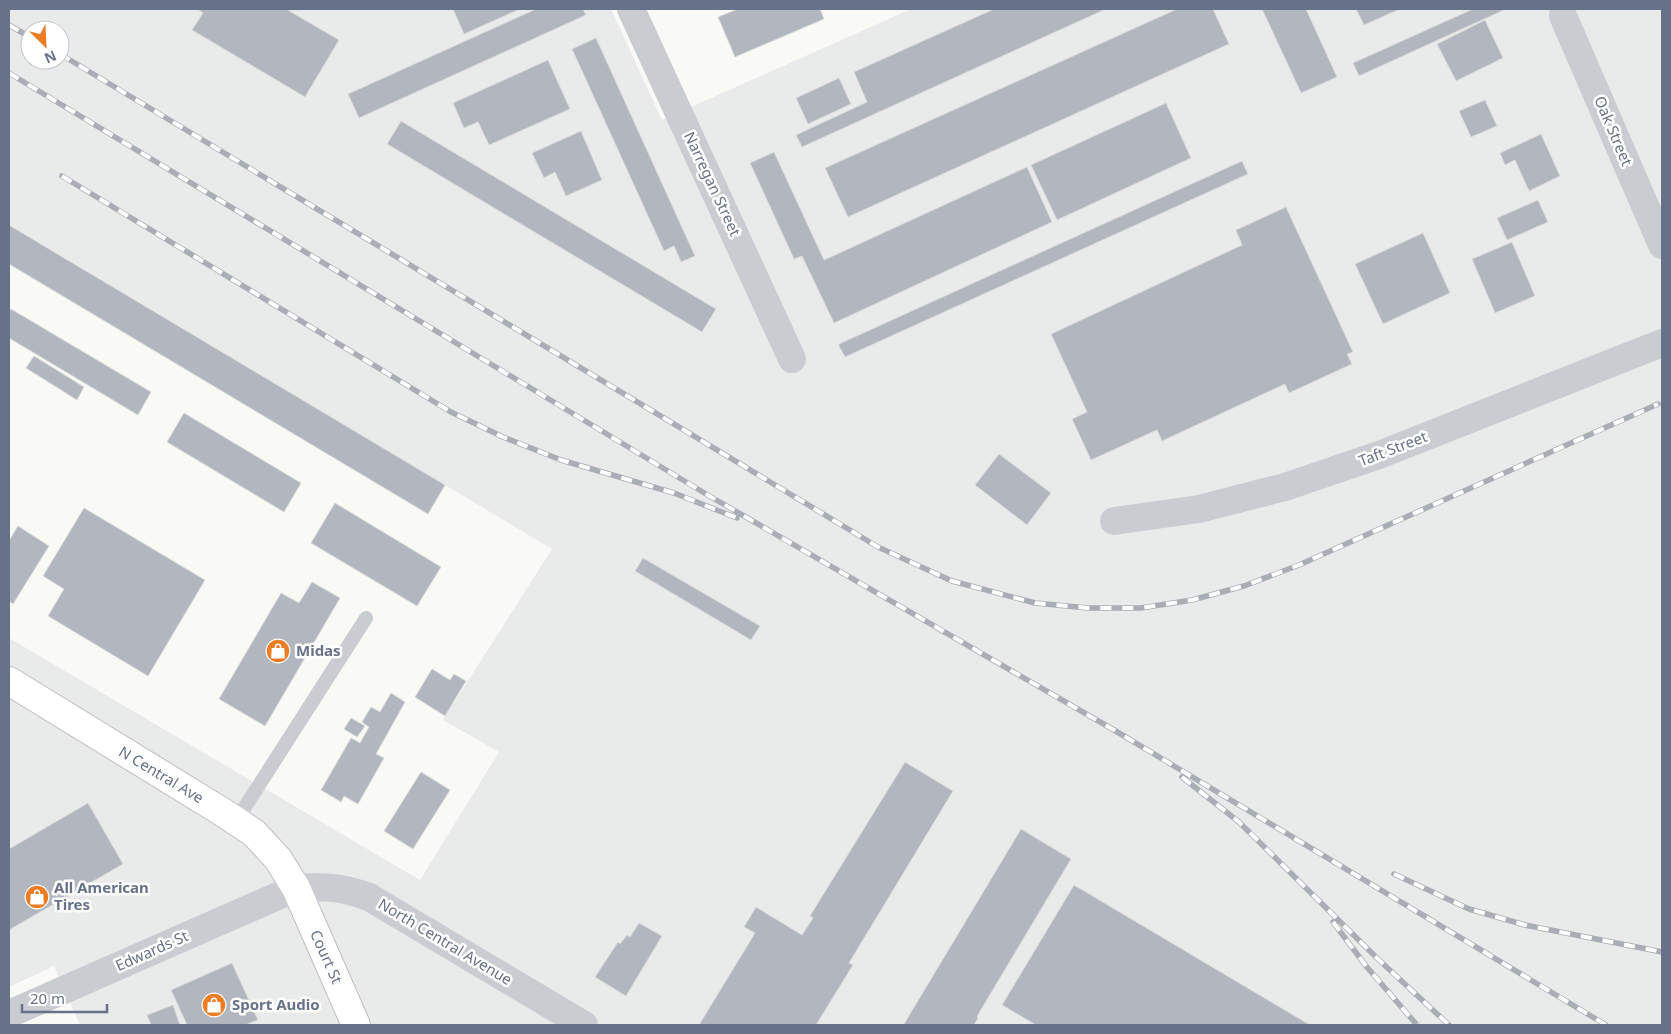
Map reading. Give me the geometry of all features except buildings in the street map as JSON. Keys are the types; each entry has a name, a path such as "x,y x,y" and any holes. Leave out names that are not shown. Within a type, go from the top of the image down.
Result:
{"main road":[{"name":"N Central Ave","path":"9,681 236,821 254,834 278,859 296,888"},
{"name":"Court St","path":"296,888 356,1025"}],"street":[{"name":"Narregan Street","path":"638,11 792,359"},
{"name":"Oak Street","path":"1563,16 1662,245"},
{"name":"Taft Street","path":"1114,521 1199,509 1285,487 1379,455 1662,343"},
{"name":"North Central Avenue","path":"296,888 323,886 348,890 370,897 584,1025"},
{"name":"Edwards St","path":"9,1014 296,888"}],"lane":[{"path":"236,821 366,618"}],"shaded area":[{"path":"9,9 611,9 662,120 911,9 1662,9 1662,1025 80,1025 54,966 9,987 9,638 420,880 499,752 443,720 552,549 9,224"}],"railway":[{"path":"9,25 20,31"},
{"path":"70,60 878,547 952,581 1035,603 1088,608 1141,608 1192,600 1244,586 1299,565 1658,404"},
{"path":"9,73 706,494 1114,730 1606,1025"},
{"path":"62,176 451,412 503,437 561,460 674,493 737,518"},
{"path":"1182,777 1239,822 1379,960 1449,1025"},
{"path":"1394,874 1469,909 1525,925 1662,952"},
{"path":"1333,922 1366,966 1417,1025"}],"place":[{"name":"Midas","path":"278,651"},
{"name":"All American Tires","path":"37,897"},
{"name":"Sport Audio","path":"214,1005"}]}
